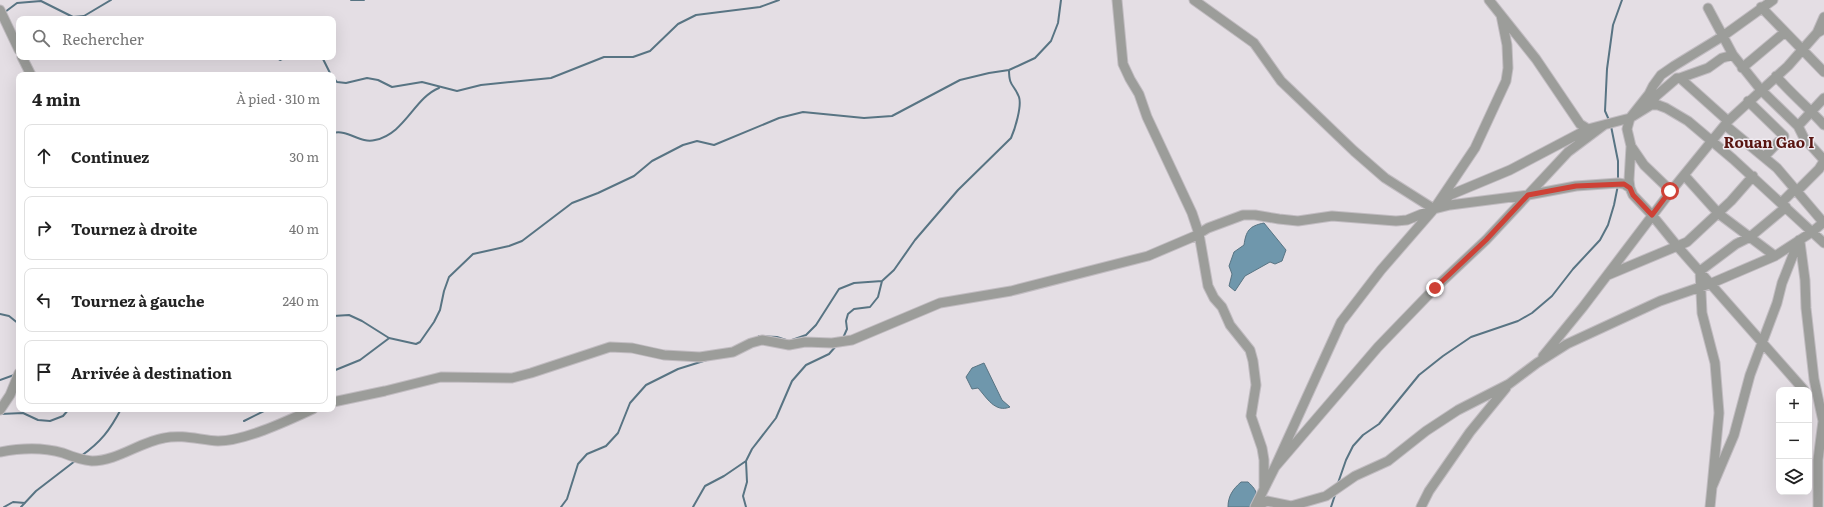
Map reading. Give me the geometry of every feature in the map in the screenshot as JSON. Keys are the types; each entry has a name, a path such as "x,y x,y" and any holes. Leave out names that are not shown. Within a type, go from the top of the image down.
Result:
{"street":[{"path":"1118,0 1124,64 1130,79 1140,94 1147,117 1192,213 1199,234 1208,286 1214,298 1222,307 1230,325 1250,350 1256,385 1251,416 1262,448 1264,460 1264,488"},
{"path":"1194,0 1254,43 1281,82 1359,156 1385,178 1434,209"},
{"path":"1489,0 1536,59 1580,124 1588,129"},
{"path":"1773,0 1761,7 1723,36 1661,75 1649,94 1630,118 1627,129 1631,146 1629,180 1633,195 1652,215 1678,247 1712,283 1801,387"},
{"path":"1761,7 1824,72"},
{"path":"1700,271 1736,244 1750,237 1819,169 1824,160 1804,138 1798,126 1761,90 1742,68 1733,55 1708,8"},
{"path":"0,10 16,44"},
{"path":"1256,507 1341,322 1381,270 1434,209 1475,148 1506,81 1508,68 1507,45 1501,14"},
{"path":"1537,363 1608,274 1670,191 1726,123 1795,59 1802,49 1821,31 1824,17"},
{"path":"1742,68 1785,32"},
{"path":"1434,209 1450,195 1510,170 1588,129 1630,118 1651,105 1656,96 1677,78 1708,68 1722,58 1733,55"},
{"path":"24,60 30,72"},
{"path":"1776,76 1790,93 1812,111 1824,125"},
{"path":"1256,507 1267,501 1291,506 1326,496 1354,476 1388,461 1426,431 1458,410 1509,384 1537,363 1567,344 1660,300 1712,283 1775,256 1812,232 1824,222 1764,157 1726,123 1680,78"},
{"path":"1653,86 1656,96"},
{"path":"1798,126 1824,98"},
{"path":"1748,102 1784,136 1764,157"},
{"path":"1651,105 1658,105 1688,121 1753,176 1824,243"},
{"path":"1275,467 1378,346 1435,288 1486,240 1568,152 1604,125"},
{"path":"1631,146 1644,165 1670,191"},
{"path":"1684,175 1719,214 1775,256"},
{"path":"1608,274 1678,247 1687,242 1719,214 1753,176"},
{"path":"336,401 441,377 512,378 610,347 632,348 664,355 700,357 733,352 751,342 762,340 789,344 805,342 832,343 852,340 940,304 1011,290 1148,256 1199,234 1208,228 1243,215 1255,215 1279,220 1298,221 1332,216 1396,222 1407,220 1450,204 1528,195 1576,186 1618,183 1624,184 1630,188"},
{"path":"1712,487 1734,435 1750,375 1777,303 1782,283 1799,240"},
{"path":"1799,240 1805,280 1806,308 1814,379 1823,421 1818,460 1818,507"},
{"path":"1700,271 1702,313 1715,363 1719,413 1710,507"},
{"path":"0,410 10,395 16,380"},
{"path":"1421,507 1429,491 1470,432 1509,384"},
{"path":"1812,398 1821,409"},
{"path":"0,452 18,448 35,449 62,453 76,459 94,461 110,458 165,437 195,437 218,441 237,439 305,412"}],"water":[{"path":"1264,223 1286,250 1282,261 1275,264 1270,262 1245,276 1235,291 1229,286 1232,274 1229,266 1234,252 1244,245 1249,230"},
{"path":"984,363 1002,400 1010,407 1000,408 992,404 978,388 972,389 966,377 972,368"},
{"path":"1241,482 1248,482 1254,488 1256,497 1254,503 1251,507 1228,507 1229,499 1232,493"}],"waterway":[{"path":"84,16 111,0"},
{"path":"351,0 364,0"},
{"path":"336,81 346,83 367,78 378,80 392,87 422,82 457,91 481,85 551,78 604,57 633,57 650,51 678,24 696,15 760,7 779,0"},
{"path":"336,316 349,315 362,321 389,338 416,344 420,342 434,322 440,310 449,277 473,254 509,246 522,241 572,203 598,193 634,176 652,161 683,145 697,141 714,145 779,118 803,112 864,118 892,116 960,80 1009,70 1035,58 1051,41 1058,23 1061,0"},
{"path":"1609,120 1605,111 1607,69 1613,25 1622,0"},
{"path":"5,12 17,3 41,1 71,16"},
{"path":"324,60 330,72"},
{"path":"792,340 806,335 816,325 839,289 854,283 882,281 894,270 915,240 958,190 1011,138 1018,118 1020,101 1011,83 1009,70"},
{"path":"336,132 344,133 370,141 385,136 402,124 430,93 439,88"},
{"path":"1611,126 1618,161 1618,181"},
{"path":"1338,483 1346,460 1353,446 1363,435 1379,424 1419,375 1471,337 1518,321 1532,313 1552,296 1573,269 1600,240 1608,225 1618,185"},
{"path":"843,338 847,329 846,321 848,314 854,309 870,307 878,297 882,281"},
{"path":"0,314 9,316 16,322"},
{"path":"759,336 777,337 786,340"},
{"path":"336,370 360,360 388,339"},
{"path":"693,507 705,486 724,476 746,461 752,449 776,418 792,381 806,365 829,354 836,346"},
{"path":"561,507 567,499 578,464 587,454 606,446 618,433 630,403 646,385 678,369 710,359"},
{"path":"0,380 14,375"},
{"path":"0,414 23,413 38,420 50,421 63,416 66,412"},
{"path":"81,456 94,446 104,435 119,412"},
{"path":"244,421 262,412"},
{"path":"21,507 36,491 75,461"},
{"path":"746,461 747,482 743,496 746,507"},
{"path":"1331,507 1335,495"},
{"path":"4,507 13,502 25,503"}],"district":[{"name":"Rouan Gao I","path":"1769,141"}],"route":[{"path":"1435,288 1486,240 1528,195 1576,186 1618,183 1624,184 1630,188 1633,195 1652,215 1670,191"}]}
